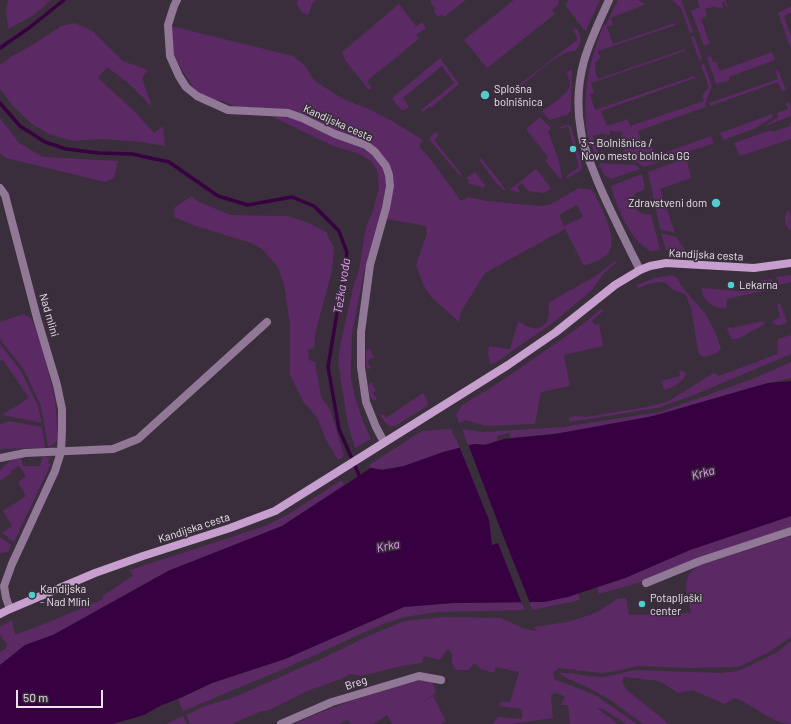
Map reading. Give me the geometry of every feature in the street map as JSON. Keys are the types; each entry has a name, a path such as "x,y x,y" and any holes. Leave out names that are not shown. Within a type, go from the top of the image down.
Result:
{"main road":[{"name":"Kandijska cesta","path":"0,614 95,573 230,528 275,511 311,490 384,442 508,365 556,332 615,285 640,270 650,266 666,263 754,268 791,263"}],"street":[{"name":"Kandijska cesta","path":"177,0 168,25 170,56 186,87 197,96 228,110 288,113 302,118 335,134 366,145 375,152 386,166 390,186 386,208 370,265 361,332 362,367 366,402 384,442"},
{"path":"610,0 592,38 583,62 579,96 581,131 585,148 610,211 640,270"},
{"name":"Nad mlini","path":"0,188 5,195 37,318 58,385 62,409 61,452 55,471 12,564 4,586 10,609"},
{"path":"0,458 16,454 112,449 138,439 267,322"},
{"path":"646,583 700,561 791,531"},
{"name":"Breg","path":"281,724 332,702 419,676 441,680"}],"shaded area":[{"path":"8,0 51,0 34,15 8,29 6,11"},
{"path":"298,0 317,0 312,4 308,15 302,12 296,3"},
{"path":"466,0 444,17 442,14 438,17 433,11 435,9 430,1"},
{"path":"514,0 559,0 558,5 552,10 555,14 487,68 464,40"},
{"path":"568,0 600,0 586,30 584,30 566,6"},
{"path":"618,0 638,0 646,4 611,18 613,25 607,27 613,44 675,23 676,25 598,51 600,58 595,63 595,71 598,79 685,49 685,51 591,83 594,93 590,94 595,110 694,76 695,78 601,111 607,126 628,119 630,126 704,101 702,95 709,87 701,65 704,64 712,86 705,104 706,107 638,131 644,149 652,147 655,156 711,136 714,143 644,167 637,162 619,161 619,159 623,159 624,138 621,137 622,132 610,131 609,135 601,134 593,136 601,159 596,159 588,136 585,107 586,93 594,51 604,24 606,25"},
{"path":"672,0 681,0 693,32 690,33 681,8"},
{"path":"697,0 725,0 728,7 726,7 724,1 722,2 723,8 720,9 716,6 705,9 707,16 701,19 710,44 704,46 691,11 700,7"},
{"path":"399,4 416,26 422,22 426,28 416,35 419,39 367,81 372,88 369,90 345,60 342,52"},
{"path":"791,6 791,13 784,16 791,37 791,49 778,13"},
{"path":"75,23 92,31 123,61 148,70 142,78 152,107 127,82 107,67 98,78 135,112 154,133 163,126 165,146 141,142 103,139 73,141 49,134 32,124 13,106 0,89 0,65 61,26"},
{"path":"171,26 293,56 305,66 315,81 343,99 369,109 423,140 419,146 432,161 461,201 468,197 487,201 540,206 549,205 579,188 592,190 607,221 612,239 611,247 603,258 584,266 565,229 485,273 461,312 459,322 431,297 424,286 416,265 427,233 426,226 387,219 393,184 381,153 304,116 234,106 223,101 211,100 195,90 171,53","holes":["577,205 583,217 564,226 559,215"]},
{"path":"576,28 581,40 575,51 561,55 554,59 520,87 519,85 578,39 573,30"},
{"path":"694,36 702,59 699,60 691,37"},
{"path":"772,52 775,60 729,77 730,80 716,84 707,57 711,56 713,62 716,62 720,71"},
{"path":"440,58 459,84 431,108 430,106 423,112 421,110 454,83 442,66 403,98 409,107 404,110 400,109 392,98"},
{"path":"571,70 571,111 567,115 549,120 542,111 558,100 569,88 570,83 567,72"},
{"path":"778,70 786,90 782,91 778,82 710,106 709,103 778,79 775,71"},
{"path":"790,102 791,116 763,127 778,117 777,113 788,109 786,103"},
{"path":"772,114 773,117 754,129 723,140 720,133"},
{"path":"276,116 295,118 368,149 384,169 386,182 383,207 364,272 352,334 351,379 362,419 371,439 355,448 348,425 338,362 341,341 354,284 359,270 365,232 373,211 379,188 377,170 371,161 359,154 331,145 275,118"},
{"path":"540,117 551,128 548,132 558,158 562,177 560,179 545,161 548,157 526,129"},
{"path":"0,118 19,143 43,157 118,161 114,178 105,182 6,158 0,154"},
{"path":"791,123 791,139 740,156 734,143 771,130 772,132 790,126 789,124"},
{"path":"568,125 571,127 582,164 581,170 566,179 568,175 579,167 568,126 561,129 560,127"},
{"path":"436,132 439,135 434,140 462,175 460,176 429,139"},
{"path":"481,158 506,191 499,186 479,160"},
{"path":"686,158 691,178 660,189 675,233 660,229 648,172"},
{"path":"599,163 636,165 640,169 611,179 604,175"},
{"path":"536,169 551,189 543,193 528,191 522,183 517,187 521,193 509,190"},
{"path":"475,172 485,185 484,188 468,183 469,181 466,178"},
{"path":"642,174 645,189 634,196 634,203 639,212 643,214 651,214 660,250 651,251 637,240 625,223 611,186"},
{"path":"192,196 199,202 230,215 288,216 309,223 326,232 334,248 332,271 316,330 314,348 308,350 309,360 315,362 321,397 330,409 344,456 338,460 326,440 317,417 304,403 290,375 290,325 284,285 278,267 262,249 251,243 196,226 174,217 175,207"},
{"path":"789,210 791,220 790,231 785,220"},
{"path":"661,233 676,237 685,250 666,250"},
{"path":"615,261 617,262 603,274 593,289 550,325 495,363 490,364 488,353 489,346 510,349 518,322 528,327 536,328 544,325 549,313 548,303 597,275"},
{"path":"672,275 677,278 683,288 705,313 716,334 721,348 717,353 704,357 700,355 698,351 691,308 686,295 674,290 664,282 652,283 638,288 636,285 655,278"},
{"path":"791,275 791,282 780,285 776,277"},
{"path":"772,279 774,285 768,287 768,290 727,299 726,308 713,306 709,303 704,297 701,288 740,291 763,280"},
{"path":"780,303 787,322 779,325 772,321 780,317 777,305"},
{"path":"602,308 603,311 592,321 595,325 599,324 603,346 564,355 570,386 541,392 535,424 486,426 466,420 459,423 456,415 462,405 503,380 578,328"},
{"path":"23,314 31,318 40,339 55,398 58,436 55,443 48,447 41,406 24,370 0,339 0,322"},
{"path":"763,321 765,324 738,339 732,339 727,330 728,327 732,328"},
{"path":"791,335 791,354 694,395 657,408 569,422 569,418 575,416 586,417 667,402 714,373 719,376 777,354 778,339"},
{"path":"0,344 21,371 38,406 42,423 2,415 29,398 3,360 0,361"},
{"path":"369,348 374,357 367,361 371,368 369,369 366,367 366,351"},
{"path":"791,362 791,378 756,386 670,412 618,424 511,438 509,433 497,436 498,440 491,443 468,445 462,429 483,432 563,427 660,412 755,378"},
{"path":"679,370 686,373 683,379 674,386 664,390 661,381 680,376"},
{"path":"371,382 376,390 373,393 377,399 375,401 371,398 368,387"},
{"path":"423,393 428,402 427,406 395,426 388,425 380,415 383,414 386,418"},
{"path":"8,421 42,427 45,448 0,449 0,425"},
{"path":"451,429 460,448 405,466 382,469 371,468 369,465 422,431"},
{"path":"46,456 50,458 48,463 51,464 14,542 2,533 12,526 3,511 26,496 18,482 26,476 19,466 0,481 0,470 14,459 21,458 23,466 40,466 42,457"},
{"path":"342,480 344,485 282,526 168,571 53,635 25,645 0,665 0,652 6,648 7,644 0,635 0,627 12,620 15,635 49,622 103,599 102,596 133,576 130,570 265,526 287,515"},
{"path":"791,516 791,527 751,540 651,579 599,594 597,587 625,578 690,550"},
{"path":"791,536 791,637 769,652 739,667 687,668 638,666 600,673 559,668 553,673 554,679 595,695 637,724 626,724 603,709 597,708 618,724 570,724 568,705 561,705 565,697 557,693 551,695 553,718 511,724 493,724 498,717 522,719 522,709 499,706 501,702 510,702 519,672 496,667 494,673 481,669 474,663 469,670 456,670 452,664 452,654 448,649 440,660 424,656 422,663 401,666 362,676 350,674 341,679 307,691 267,711 262,711 232,724 190,724 186,715 205,706 235,697 323,658 370,635 405,621 442,617 501,618 525,629 537,631 534,627 567,622 590,615 617,599 626,598 629,615 691,613 686,588 688,576 698,566"},
{"path":"0,537 11,545 8,552 0,553"},
{"path":"578,593 580,600 532,610 529,602 544,602"},
{"path":"521,602 525,610 438,612 405,617 383,624 286,668 183,711 178,699 212,683 285,659 404,607 453,603"},
{"path":"791,641 791,724 777,721 734,698 725,704 692,690 678,693 659,681 624,677 622,680 627,690 669,724 643,724 609,699 562,676 559,673 604,677 634,670 721,673 738,671 776,653"},
{"path":"421,680 432,681 436,693 422,702 433,696 446,721 441,724 392,724 387,715 373,724 351,724 348,720 338,724 295,724 341,704"},
{"path":"183,716 187,724 166,724"}],"water":[{"name":"Krka","path":"791,381 791,516 690,550 625,578 568,597 544,602 453,603 404,607 285,659 212,683 160,706 144,715 113,724 0,724 0,665 25,645 53,635 168,571 282,526 371,468 382,470 404,466 443,452 474,444 485,445 504,439 555,434 653,416 768,383"}],"pier":[{"path":"468,444 530,603 522,604 498,543 492,545 489,520 459,446"}],"waterway":[{"name":"Težka voda","path":"0,48 29,28 64,0"},
{"name":"Težka voda","path":"0,103 20,126 45,142 66,149 99,153 132,154 169,162 218,196 248,205 292,197 314,206 339,231 347,253 328,367 339,429 359,475 359,479"}],"place":[{"name":"Splošna bolnišnica","path":"485,95"},
{"name":"3 ~ Bolnišnica / Novo mesto bolnica GG","path":"573,149"},
{"name":"Zdravstveni dom","path":"716,203"},
{"name":"Lekarna","path":"731,285"},
{"name":"Kandijska - Nad Mlini","path":"32,595"},
{"name":"Potapljaški center","path":"642,604"}]}
